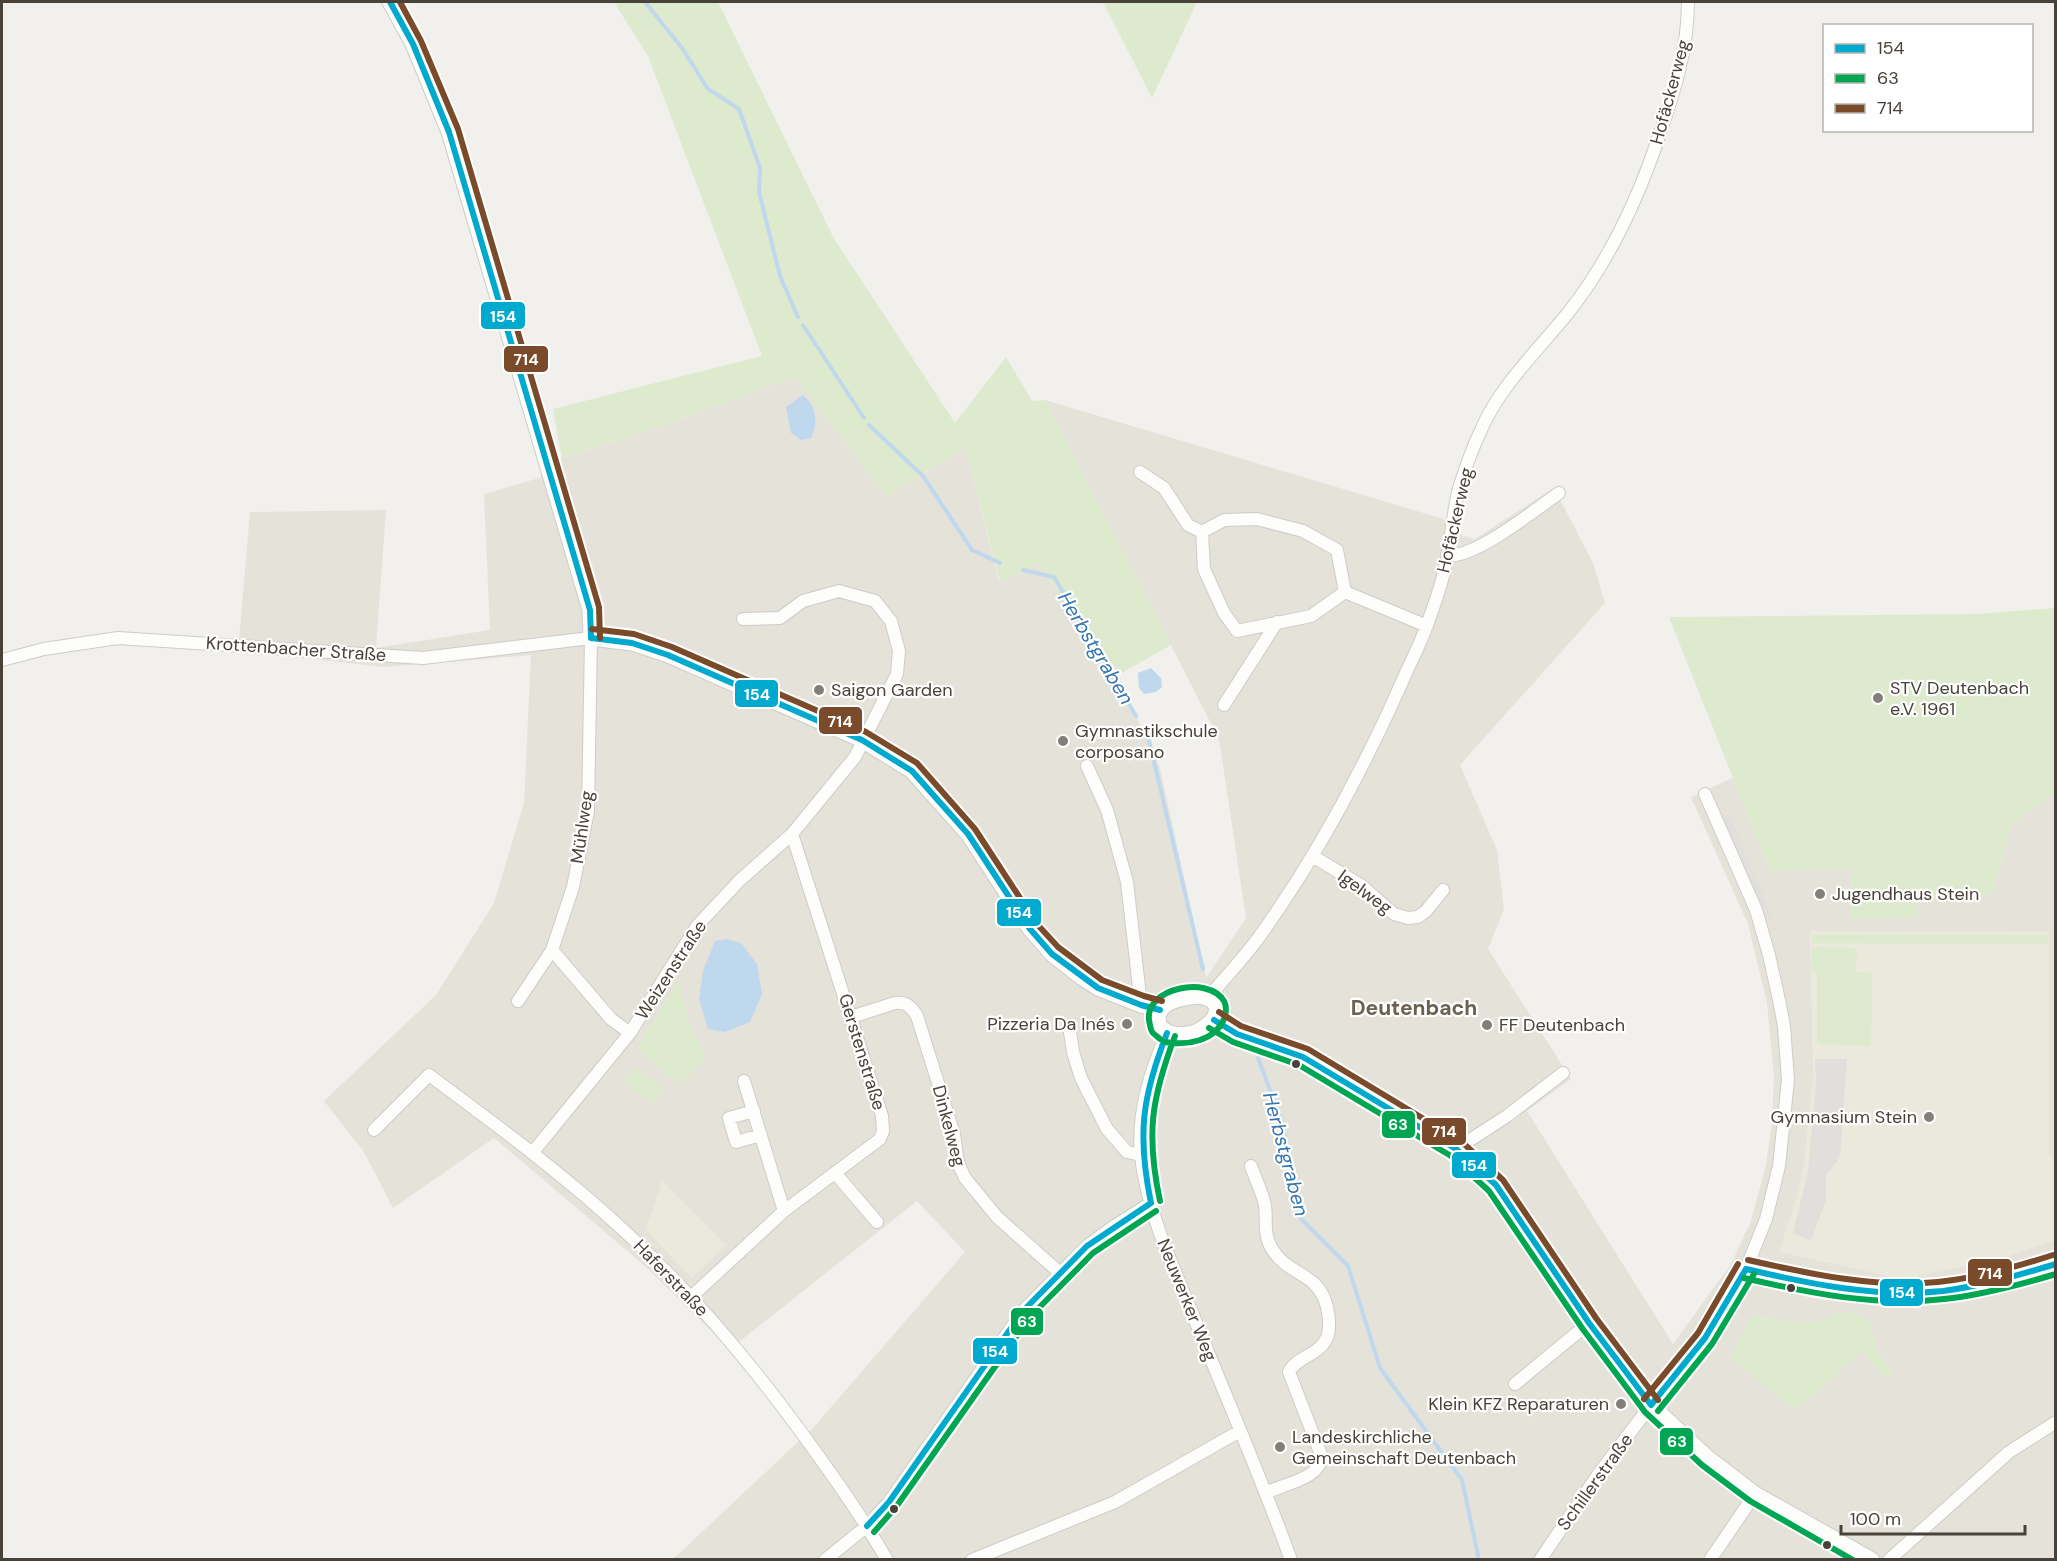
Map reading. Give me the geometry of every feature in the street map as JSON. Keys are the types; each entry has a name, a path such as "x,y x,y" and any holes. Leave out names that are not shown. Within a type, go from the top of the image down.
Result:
{"street":[{"path":"390,2 413,44 449,132 590,610 591,638 632,643 668,655 862,740 912,771 968,834 1030,929 1052,954 1080,977 1098,988 1160,1010"},
{"name":"Hofäckerweg","path":"1208,998 1260,936 1314,856 1351,790 1386,719 1426,626 1444,572 1459,488 1481,428 1499,398 1587,287 1612,248 1632,208 1672,99 1683,58 1688,2"},
{"path":"1140,472 1164,488 1188,525 1202,532"},
{"path":"1447,555 1455,556 1485,544 1558,493"},
{"path":"1202,532 1224,520 1257,519 1303,531 1337,550 1345,592"},
{"path":"1202,532 1204,569 1224,613 1237,631 1311,616 1345,592"},
{"name":"Weizenstraße","path":"533,1152 630,1033 697,926 739,881 792,834 855,757 897,674 899,651 891,621 876,601 839,591 803,601 780,618 743,619"},
{"path":"1345,592 1426,626"},
{"path":"1224,705 1277,622"},
{"name":"Krottenbacher Straße","path":"2,660 44,649 118,638 423,658 591,638"},
{"name":"Mühlweg","path":"518,1001 552,950 573,887 588,811 591,638"},
{"path":"1087,766 1107,810 1127,882 1141,1005"},
{"name":"Schillerstraße","path":"1540,1560 1597,1476 1704,1338 1746,1269 1766,1219 1779,1166 1788,1080 1779,1000 1756,910 1705,794"},
{"name":"Gerstenstraße","path":"692,1297 784,1211 880,1139 883,1131 882,1116 792,834"},
{"name":"Igelweg","path":"1314,856 1362,886 1394,914 1408,918 1418,917 1426,911 1443,890"},
{"path":"552,950 611,1019 630,1033"},
{"path":"1197,996 1208,998 1216,1008 1214,1020 1203,1029 1178,1035 1167,1033 1160,1027 1158,1022 1160,1010 1165,1004 1197,996"},
{"name":"Dinkelweg","path":"851,1017 902,1002 913,1009 954,1134 958,1163 964,1178 998,1217 1060,1273"},
{"path":"1214,1020 1237,1034 1303,1057 1456,1149 1496,1185 1589,1323 1651,1406 1708,1458 1755,1494 1872,1560"},
{"path":"1070,1032 1072,1052 1081,1078 1107,1130 1127,1152 1141,1155"},
{"name":"Neuwerker Weg","path":"1167,1033 1147,1088 1142,1114 1141,1155 1151,1203 1165,1248 1267,1492 1291,1560"},
{"path":"1456,1149 1507,1116 1563,1073"},
{"name":"Haferstraße","path":"374,1130 429,1075 533,1152 634,1239 692,1297 758,1374 867,1526 887,1560"},
{"path":"744,1081 784,1211"},
{"path":"754,1111 729,1118 736,1142 761,1135"},
{"path":"1251,1166 1265,1204 1266,1230 1272,1250 1290,1269 1317,1285 1325,1302 1329,1324 1328,1335 1323,1344 1291,1368 1289,1372 1320,1452 1319,1466 1312,1474 1267,1492"},
{"path":"835,1173 877,1222"},
{"path":"825,1560 867,1526 889,1502 1023,1311 1087,1246 1151,1203"},
{"path":"1746,1269 1795,1281 1867,1290 1925,1292 1984,1283 2055,1264"},
{"path":"1515,1384 1589,1323"},
{"path":"1889,1560 2009,1452 2055,1422"},
{"path":"972,1560 1114,1502 1240,1431"},
{"path":"1717,1557 1755,1494"}],"shaded area":[{"path":"795,377 887,497 965,447 999,581 1037,564 1118,675 1160,768 1206,978 1246,918 1219,739 1045,400 1447,520 1463,536 1475,539 1554,488 1593,563 1605,603 1460,765 1497,850 1504,909 1488,949 1571,1079 1527,1111 1673,1344 1731,1264 1751,1221 1766,1165 1772,1123 1774,1076 1767,1003 1748,924 1691,797 1733,778 1770,871 1852,869 1851,919 1917,918 1917,901 1992,894 2012,823 2055,793 2055,1559 673,1559 813,1428 965,1252 917,1201 730,1349 645,1266 494,1138 393,1208 364,1152 324,1101 436,995 494,903 524,803 531,655 384,667 238,651 250,512 386,510 376,648 490,630 484,494 539,478 562,458 675,421","holes":["1752,1315 1804,1324 1869,1320 1877,1350 1892,1371 1885,1379 1864,1350"]},
{"path":"1729,815 1772,916 1765,918 1723,818"},
{"name":"Gymnasium Stein","path":"1810,931 2049,932 2049,1154 2055,1163 2055,1240 1996,1260 1902,1279 1779,1252 1798,1193 1804,1162 1813,1079"},
{"path":"1815,1059 1847,1059 1840,1157 1826,1176 1826,1200 1811,1240 1793,1234 1808,1171 1816,1080"},
{"path":"662,1181 726,1245 692,1278 646,1230"}],"green space":[{"path":"614,2 718,2 833,237 955,423 1006,357 1032,401 1045,400 1171,645 1118,675 1037,564 1000,582 965,447 887,497 795,377 675,421 562,458 553,409 762,356 648,56"},
{"path":"1103,2 1197,2 1152,98"},
{"name":"STV Deutenbach e.V. 1961","path":"2055,608 2055,793 2012,823 1992,894 1918,901 1918,918 1851,919 1852,869 1770,871 1669,617 1977,614"},
{"path":"1812,934 2048,935 2048,944 1812,943"},
{"path":"1812,947 1857,948 1856,972 1872,973 1871,1046 1817,1044 1817,974 1812,973"},
{"path":"678,982 692,1031 707,1057 682,1083 668,1076 637,1047"},
{"path":"635,1068 664,1089 654,1104 624,1082"},
{"path":"1848,1311 1869,1320 1877,1350 1892,1371 1885,1379 1863,1350 1795,1411 1731,1358 1752,1315 1804,1324"}],"water":[{"path":"803,395 813,409 815,427 811,438 801,440 791,433 786,407"},
{"path":"1151,668 1161,678 1162,687 1156,692 1144,694 1139,688 1138,673"},
{"path":"728,939 742,944 757,964 762,994 750,1022 725,1032 708,1029 699,999 703,971 715,941"}],"waterway":[{"path":"645,2 682,48 708,89 739,109 760,168 759,192 780,276 798,317"},
{"path":"803,325 864,418"},
{"path":"869,425 923,476 972,550 1000,563"},
{"name":"Herbstgraben","path":"1023,570 1054,577 1136,716"},
{"name":"Herbstgraben","path":"1147,732 1203,969"},
{"name":"Herbstgraben","path":"1258,1058 1282,1122 1301,1219 1348,1266 1380,1368 1462,1480 1479,1560"}],"transit line":[{"name":"154","path":"390,2 413,44 449,132 590,610 591,638"},
{"name":"714","path":"400,2 421,41 458,129 599,607 600,638"},
{"name":"714","path":"592,629 634,634 672,647 866,732 917,763 975,829 1037,924 1058,947 1102,980 1162,1001"},
{"name":"154","path":"591,638 632,643 668,655 862,740 912,771 968,834 1030,929 1052,954 1098,988 1160,1010"},
{"name":"63","path":"1160,1039 1151,1029 1150,1009 1167,993 1192,987 1205,988 1216,993 1224,1001 1225,1017 1220,1026 1207,1037 1191,1042 1165,1042"},
{"name":"714","path":"1219,1012 1241,1026 1308,1049 1462,1142 1503,1180 1596,1318 1658,1400"},
{"name":"154","path":"1214,1020 1237,1034 1303,1057 1456,1149 1496,1185 1589,1323 1651,1405"},
{"name":"63","path":"1209,1028 1233,1042 1299,1065 1451,1156 1489,1191 1582,1328 1645,1412 1702,1465 1750,1501 1853,1560"},
{"name":"154","path":"1151,1203 1144,1157 1144,1116 1152,1077 1167,1033"},
{"name":"63","path":"1160,1201 1153,1156 1153,1117 1161,1079 1175,1036"},
{"name":"154","path":"867,1526 889,1502 1023,1311 1087,1246 1151,1203"},
{"name":"63","path":"874,1532 896,1507 1030,1317 1093,1253 1156,1211"},
{"name":"714","path":"1748,1260 1842,1278 1914,1283 1938,1282 1982,1275 2053,1255"},
{"name":"714","path":"1644,1399 1698,1333 1738,1264"},
{"name":"154","path":"1746,1269 1844,1288 1918,1293 1971,1286 2056,1264"},
{"name":"154","path":"1651,1405 1705,1338 1746,1269"},
{"name":"63","path":"1658,1411 1712,1344 1754,1274"},
{"name":"63","path":"1744,1278 1843,1297 1919,1301 1986,1292 2056,1274"}],"place":[{"name":"Saigon Garden","path":"819,690"},
{"name":"STV Deutenbach e.V. 1961","path":"1878,698"},
{"name":"Gymnastikschule corposano","path":"1063,741"},
{"name":"Jugendhaus Stein","path":"1820,894"},
{"name":"Pizzeria Da Inés","path":"1127,1024"},
{"name":"FF Deutenbach","path":"1487,1025"},
{"name":"Gymnasium Stein","path":"1929,1117"},
{"name":"Klein KFZ Reparaturen","path":"1621,1404"},
{"name":"Landeskirchliche Gemeinschaft Deutenbach","path":"1280,1447"}],"district":[{"name":"Deutenbach","path":"1414,1008"}]}
